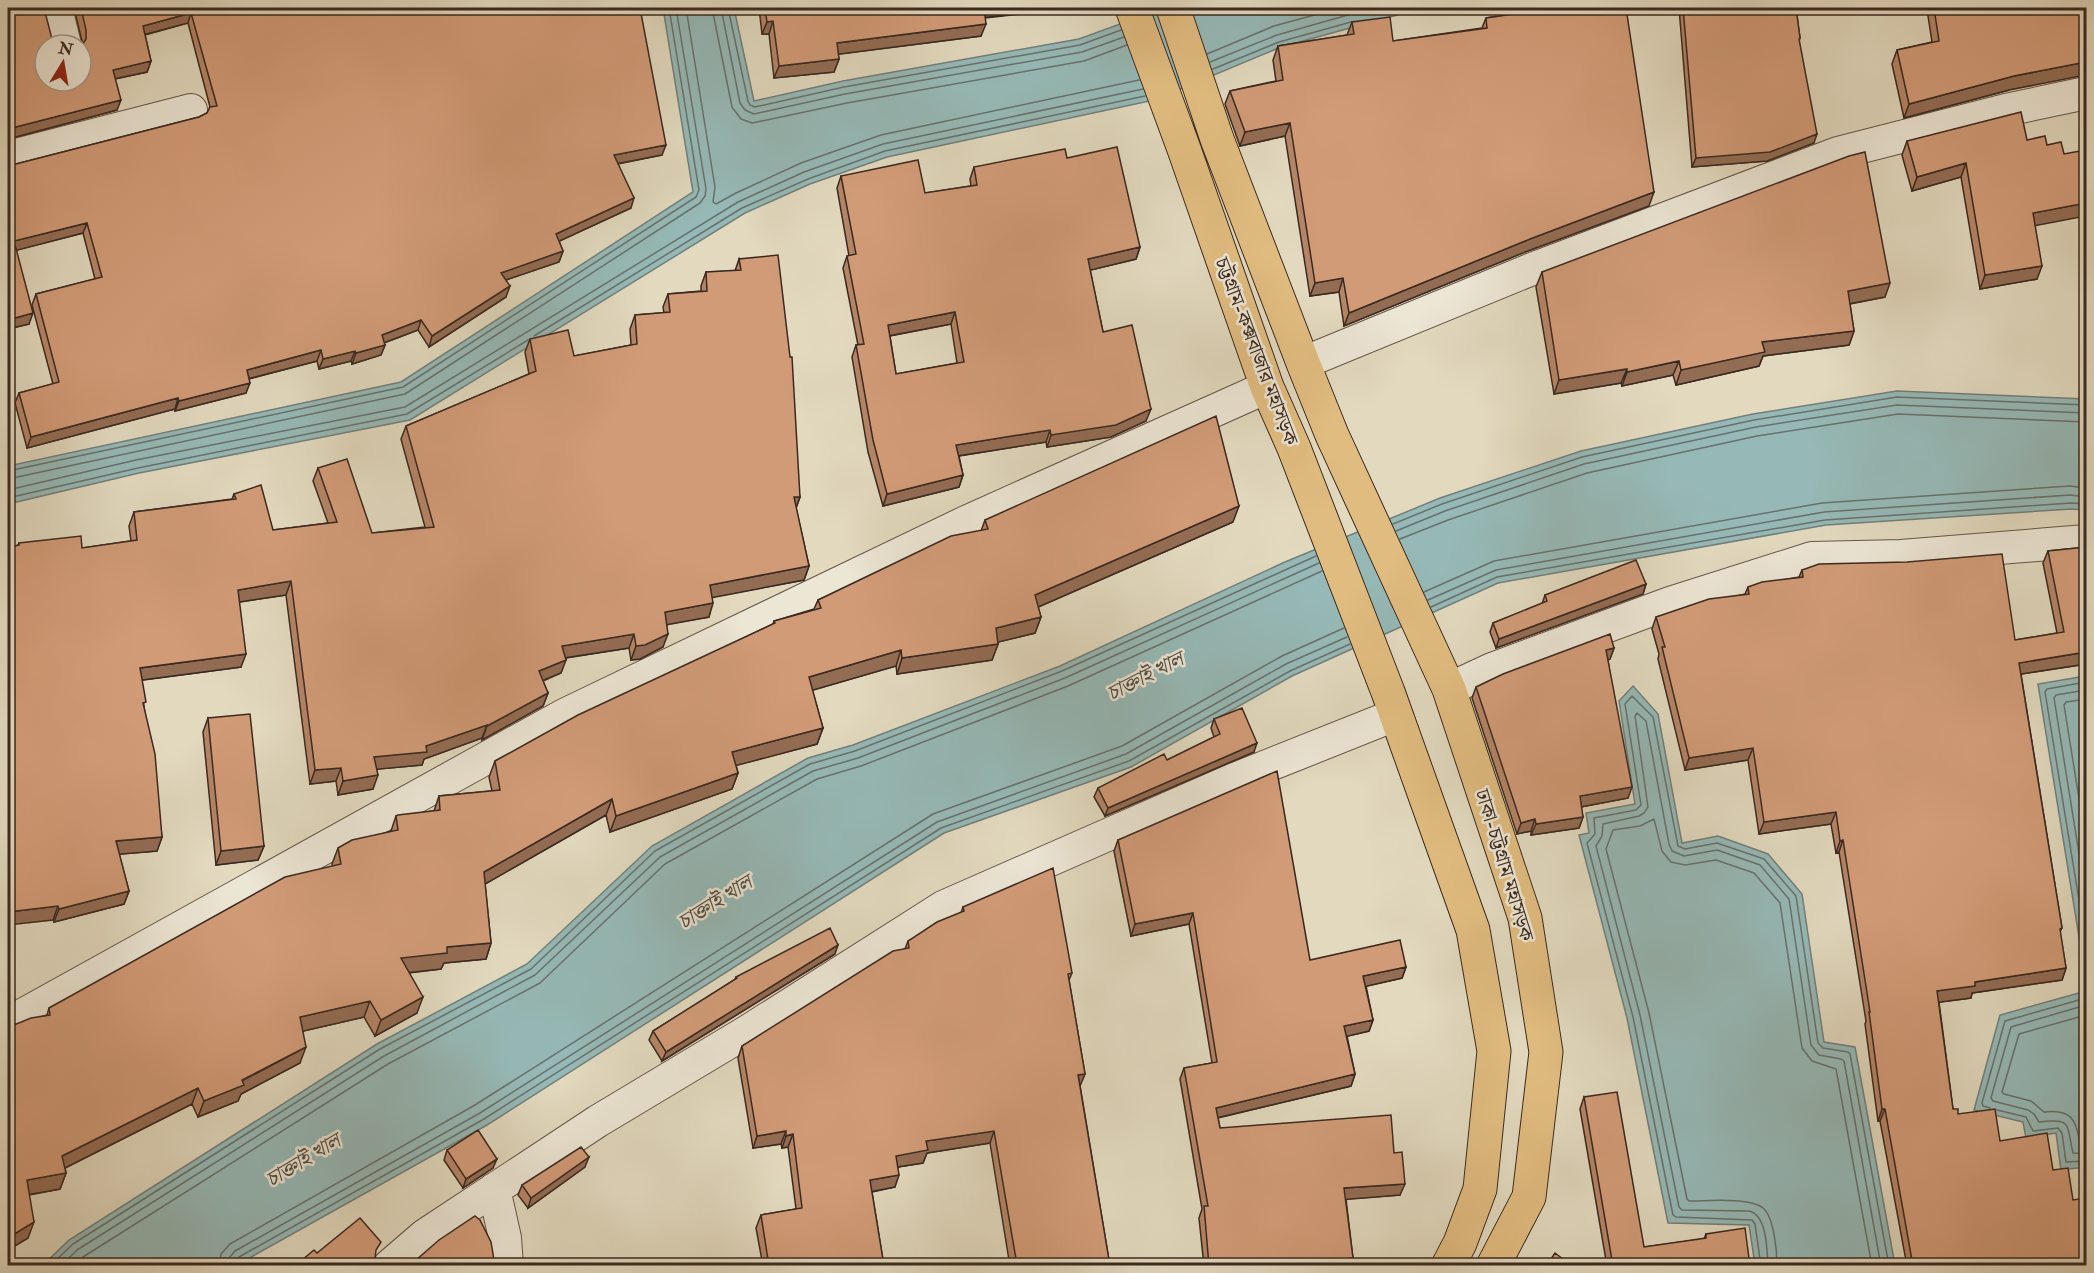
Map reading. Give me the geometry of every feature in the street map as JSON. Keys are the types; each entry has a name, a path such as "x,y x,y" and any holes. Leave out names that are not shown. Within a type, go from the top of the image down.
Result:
{"highway":[{"name":"চট্টগ্রাম-কক্সবাজার মহাসড়ক","path":"1132,8 1268,387 1294,448 1391,704"},
{"name":"চট্টগ্রাম-কক্সবাজার মহাসড়ক","path":"1173,8 1217,139 1332,435 1445,682"},
{"name":"ঢাকা-চট্টগ্রাম মহাসড়ক","path":"1445,682 1525,918 1546,1052 1529,1197 1493,1266"},
{"path":"1391,704 1473,930 1494,1051 1479,1188 1460,1243 1448,1266"}],"street":[{"path":"56,8 62,33"},
{"path":"1303,363 1532,270 1838,153 2006,110 2086,93"},
{"path":"8,157 191,110"},
{"path":"8,1023 564,715 968,521 1268,387"},
{"path":"1445,682 1492,669 1670,603 1812,558 1901,556 2086,541"},
{"path":"389,1266 425,1235 598,1121 748,1031 943,907 1237,778 1391,704"},
{"path":"494,1189 505,1238 507,1266"}],"water":[{"path":"663,8 734,8 754,101 843,81 1079,39 1164,8 1423,8 1281,47 1154,100 887,157 810,184 745,213 410,420 139,473 8,504 8,466 401,382 693,192"},
{"name":"চাক্তাই খাল","path":"1897,391 2086,399 2086,510 2071,509 1826,525 1498,583 1292,676 1131,767 944,833 487,1125 237,1265 42,1266 69,1240 377,1044 527,964 652,846 808,758 853,745 1060,666 1285,562 1440,498 1581,451 1753,414"},
{"path":"2086,676 2086,980 2038,684"},
{"path":"1633,686 1658,714 1682,843 1718,836 1768,854 1802,894 1824,1042 1855,1047 1895,1265 1755,1265 1749,1225 1668,1223 1627,1018 1579,835 1589,833 1586,813 1635,804 1619,701"},
{"path":"2086,991 2086,1167 2061,1170 2056,1133 2026,1138 2023,1122 1974,1110 2000,1015"}],"building":[{"path":"8,8 44,8 50,33 33,33 33,93 93,93 93,33 86,33 81,8 640,8 666,145 614,155 634,198 556,234 563,251 501,273 510,286 432,336 421,320 382,335 385,345 323,359 321,350 247,370 250,383 179,401 178,398 31,437 19,393 59,382 36,294 102,277 87,223 14,241 33,313 8,320 8,164 16,164 199,117 207,113 210,107 217,106 191,13 143,26 151,61 113,70 121,100 8,129"},
{"path":"765,8 984,8 986,24 837,43 839,59 779,66 773,21 767,22"},
{"path":"1512,8 1626,8 1654,192 1530,239 1349,313 1343,278 1315,283 1290,123 1245,132 1230,91 1283,80 1278,46 1354,34 1352,22 1390,17 1393,41 1487,28 1486,18 1513,14"},
{"path":"1683,8 1796,8 1799,39 1817,134 1770,152 1696,158"},
{"path":"1934,8 2086,8 2086,62 2014,76 1909,104 1897,50 1939,41"},
{"path":"2021,112 2027,140 2045,136 2047,145 2061,142 2064,154 2086,150 2086,203 2033,213 2042,266 1985,275 1966,163 1917,177 1907,141"},
{"path":"1117,147 1140,247 1088,259 1103,332 1132,325 1151,409 1116,425 1051,435 1050,430 956,445 963,475 887,494 873,440 856,345 864,344 847,256 856,254 841,176 918,160 925,193 977,185 974,167 1065,149 1067,158","holes":["955,312 964,362 896,374 888,325"]},
{"path":"1865,152 1890,283 1848,291 1854,331 1762,342 1765,352 1681,370 1679,361 1627,372 1627,369 1559,380 1542,272 1849,156"},
{"path":"778,255 790,357 792,357 800,497 794,497 809,566 710,585 713,603 665,612 668,634 645,645 636,646 634,634 562,646 566,660 539,671 548,693 487,726 426,746 427,752 374,757 378,775 343,781 341,768 315,770 291,581 238,590 246,654 140,668 146,702 143,703 155,754 162,837 116,841 129,891 59,909 58,906 8,912 8,547 19,545 19,543 81,536 82,548 137,540 134,512 236,499 234,494 261,485 273,530 337,522 318,468 347,459 372,533 434,527 406,426 536,371 530,339 568,330 574,356 637,344 635,315 670,312 668,294 707,291 706,272 741,270 739,259"},
{"path":"1216,416 1239,506 1035,595 1041,617 996,628 998,644 902,658 901,650 809,677 823,728 732,752 738,773 616,816 612,799 484,872 491,943 447,947 447,953 401,958 423,997 381,1020 370,1001 300,1017 306,1047 242,1080 244,1085 204,1101 198,1088 62,1156 66,1173 27,1180 34,1222 8,1238 8,1034 12,1032 10,1024 14,1025 31,1018 50,1015 49,1008 285,877 341,864 338,848 352,840 398,830 396,816 398,815 440,810 439,796 500,790 495,761 578,715 775,623 774,621 821,608 818,600 951,536 988,529 985,520"},
{"path":"2086,547 2086,652 2019,663 2062,928 2060,929 2066,968 1975,982 1975,986 1937,991 1953,1109 1958,1109 1958,1114 1995,1109 2000,1141 2047,1133 2053,1170 2068,1168 2073,1200 2086,1198 2086,1266 1913,1266 1885,1109 1882,1109 1870,1012 1843,840 1840,841 1836,812 1764,822 1753,748 1689,758 1662,647 1665,647 1656,617 1709,599 1749,594 1748,587 1762,582 1803,577 1802,570 1819,564 1907,562 2002,554 2015,640 2064,632 2048,551"},
{"path":"1636,560 1646,584 1499,639 1493,623 1547,601 1545,595"},
{"path":"1610,634 1614,648 1606,650 1632,787 1580,796 1583,817 1536,824 1535,819 1521,823 1476,687 1503,674"},
{"path":"1242,708 1257,743 1108,808 1098,788 1164,754 1167,760 1220,734 1214,719"},
{"path":"250,714 264,846 221,851 208,718"},
{"path":"1277,771 1310,960 1400,940 1406,967 1363,976 1373,1020 1344,1026 1355,1074 1216,1108 1220,1128 1391,1115 1394,1153 1402,1152 1405,1184 1344,1188 1353,1258 1289,1266 1209,1266 1204,1206 1208,1206 1184,1068 1217,1062 1193,913 1135,924 1118,840"},
{"path":"1053,868 1072,973 1068,974 1085,1074 1078,1075 1110,1266 976,1266 1016,1259 994,1131 926,1141 928,1150 896,1156 899,1175 870,1180 884,1266 769,1266 761,1215 802,1208 793,1134 786,1136 786,1131 757,1136 742,1046 893,951 909,948 908,941 937,922 964,911 963,907"},
{"path":"830,928 838,945 666,1052 653,1031 736,977"},
{"path":"1617,1092 1644,1247 1706,1238 1706,1234 1745,1228 1750,1266 1613,1266 1584,1097"},
{"path":"478,1130 497,1159 466,1179 447,1150"},
{"path":"581,1147 589,1157 531,1198 522,1185"},
{"path":"475,1216 480,1220 491,1242 495,1266 464,1266 464,1263 461,1266 418,1266 415,1261 439,1240"},
{"path":"360,1218 381,1242 376,1250 375,1259 368,1266 295,1266 314,1250 317,1253"},
{"path":"1555,1253 1572,1266 1546,1266"}]}
